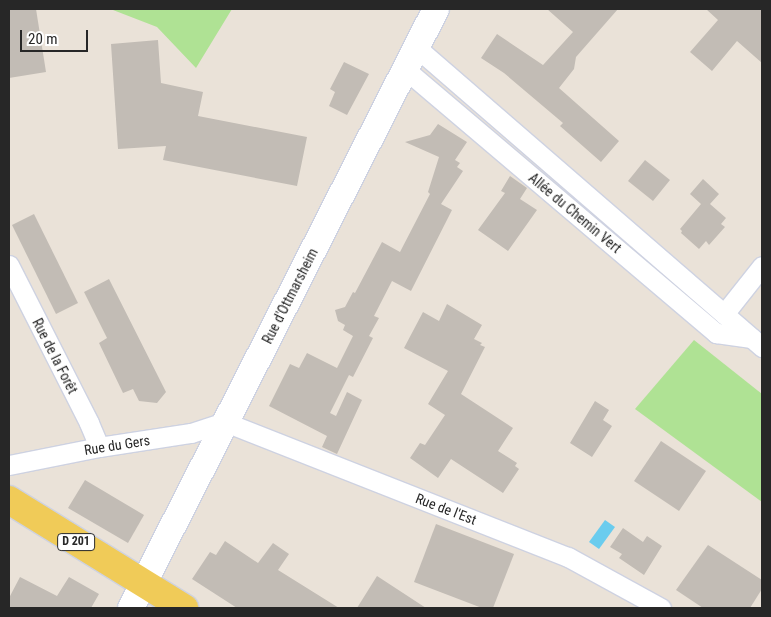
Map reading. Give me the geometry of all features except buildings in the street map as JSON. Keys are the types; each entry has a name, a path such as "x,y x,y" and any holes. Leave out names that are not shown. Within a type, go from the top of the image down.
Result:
{"main road":[{"name":"Rue d'Ottmarsheim","path":"131,608 436,9"},
{"name":"D 201","path":"9,500 184,608"}],"street":[{"name":"Allée du Chemin Vert","path":"412,59 757,342"},
{"name":"Allée du Chemin Vert","path":"412,59 716,333 757,342"},
{"name":"Rue de la Forêt","path":"9,265 89,423 98,447"},
{"path":"724,314 762,266"},
{"name":"Rue du Gers","path":"9,465 98,447 191,434 225,422"},
{"name":"Rue de l'Est","path":"225,422 568,557 661,608"}],"green space":[{"path":"232,9 196,68 157,27 113,10"},
{"path":"694,340 762,394 762,502 635,409"}],"water":[{"path":"605,520 615,527 599,549 589,542"}]}
